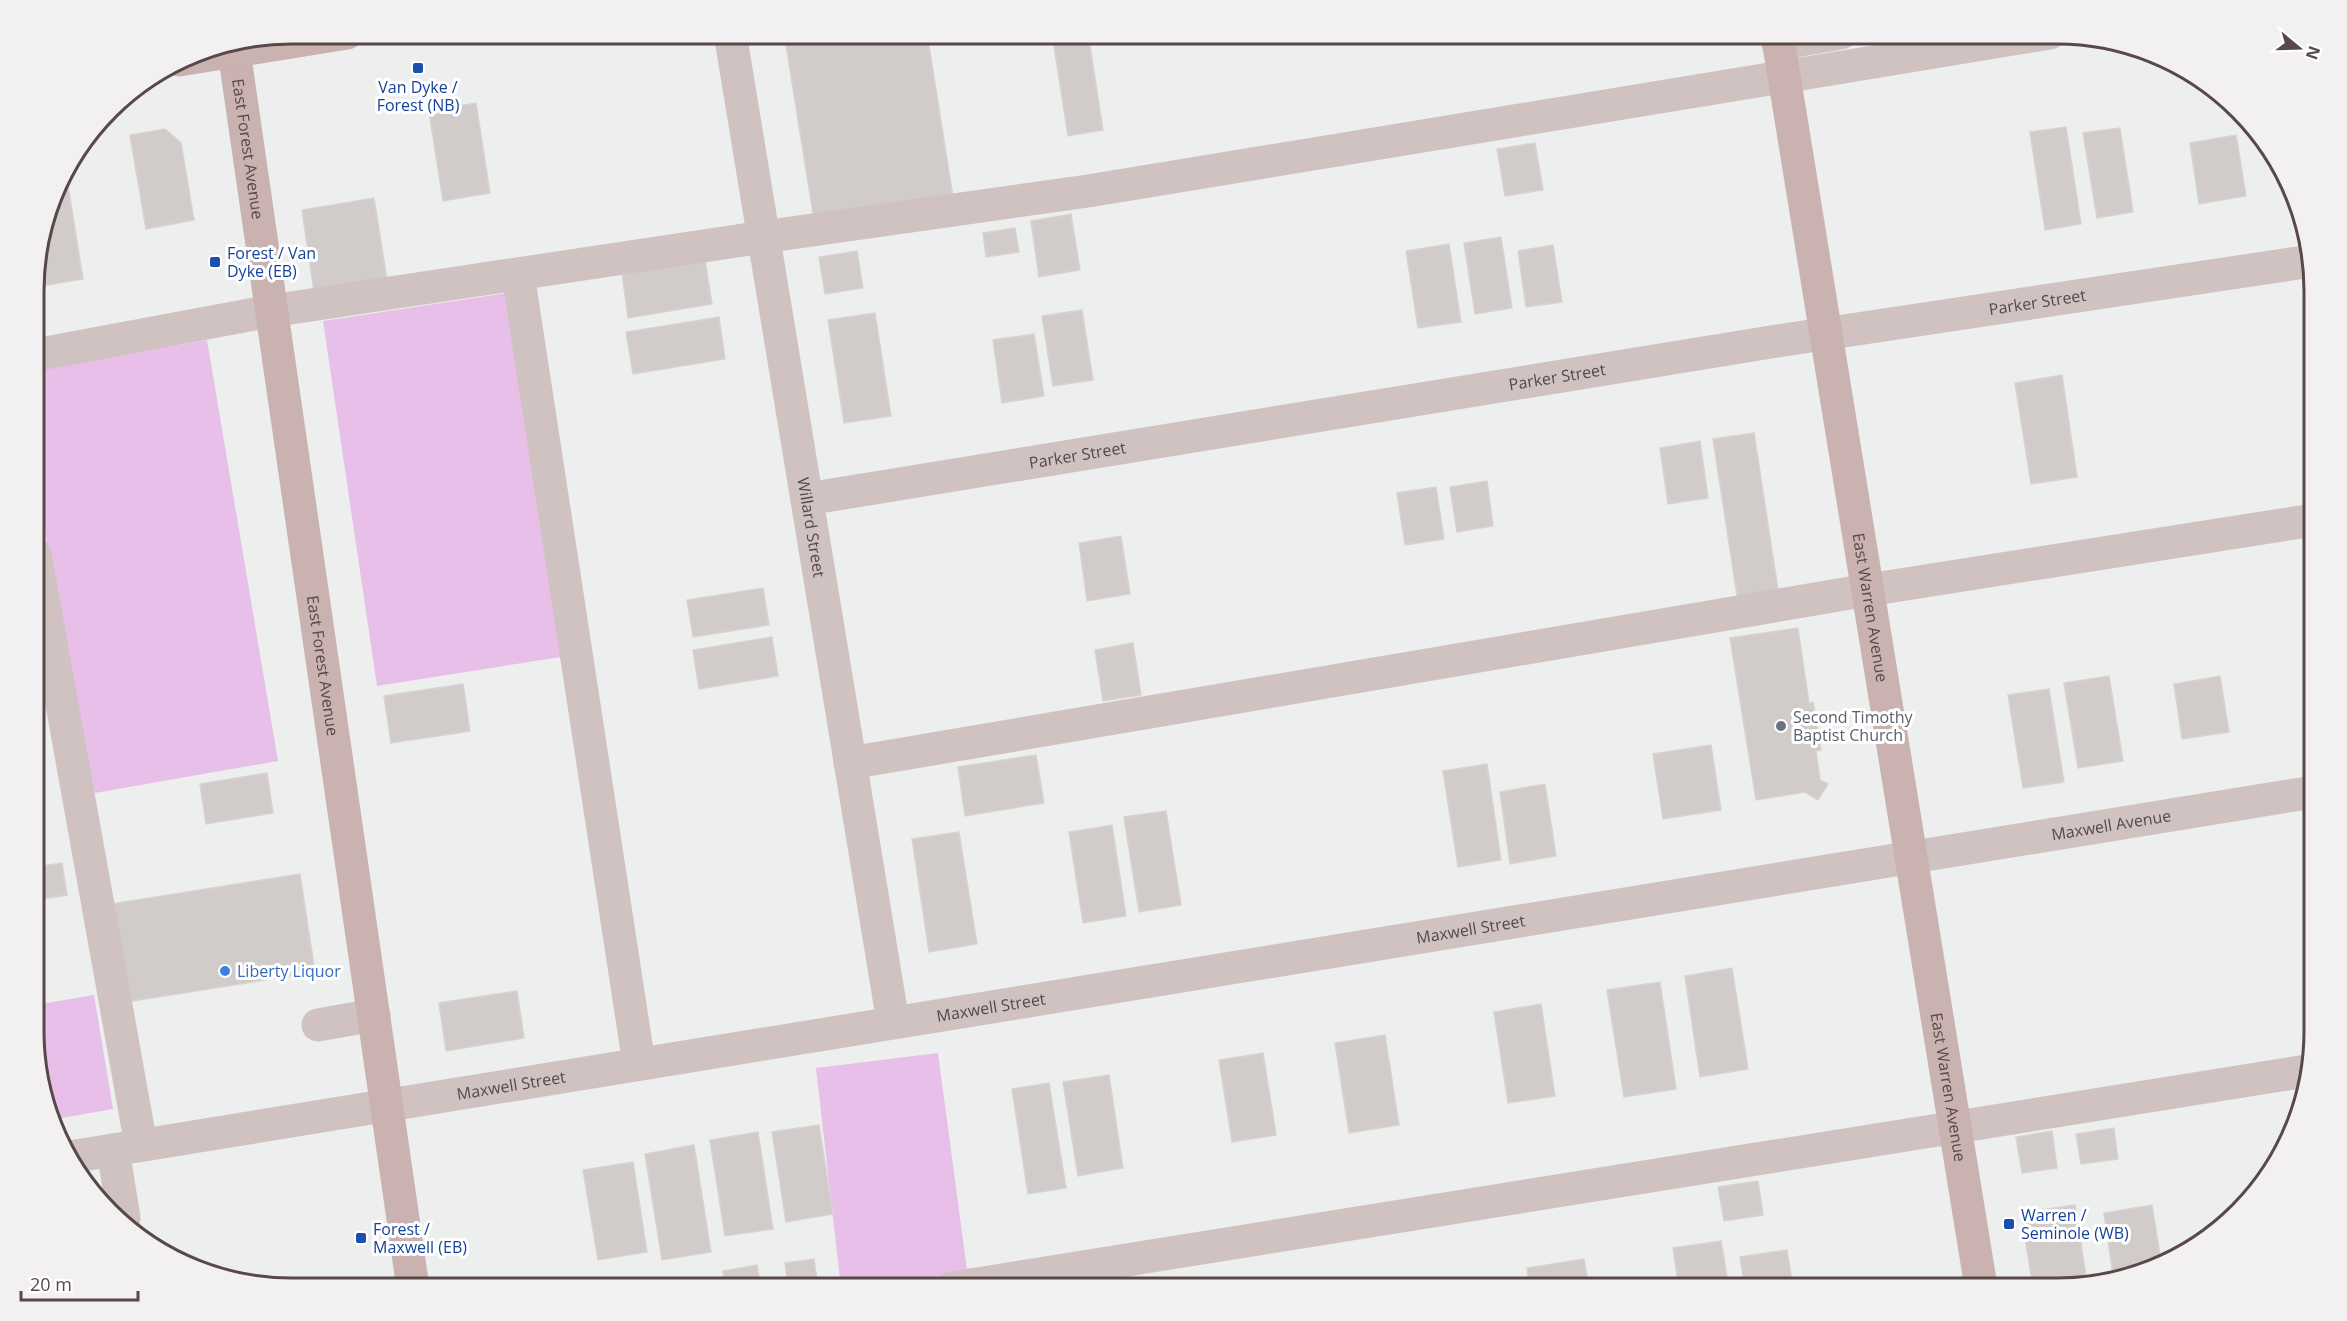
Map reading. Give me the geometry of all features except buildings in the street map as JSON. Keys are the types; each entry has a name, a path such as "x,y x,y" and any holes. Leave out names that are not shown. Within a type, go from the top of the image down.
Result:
{"main road":[{"name":"East Warren Avenue","path":"1778,44 1979,1278"},
{"name":"East Forest Avenue","path":"233,50 411,1278"}],"street":[{"name":"Willard Street","path":"732,44 893,1022"},
{"path":"44,353 271,311 1088,191 1982,44"},
{"name":"Parker Street","path":"807,499 1826,333 2302,262"},
{"path":"518,274 639,1064"},
{"path":"850,763 1868,590 2304,521"},
{"path":"44,600 133,1058 124,1213"},
{"name":"Maxwell Avenue","path":"1911,858 2304,793"},
{"name":"Maxwell Street","path":"78,1156 1911,858"},
{"path":"318,1025 374,1015"},
{"path":"1014,1278 2300,1072"}],"shaded area":[{"path":"507,293 561,657 377,686 323,321"},
{"path":"207,340 278,761 89,794 44,526 44,368"},
{"path":"94,995 113,1109 60,1118 48,1079 44,1047 44,1003"},
{"path":"938,1053 968,1278 840,1278 816,1068"}],"place":[{"name":"Van Dyke / Forest (NB)","path":"418,68"},
{"name":"Forest / Van Dyke (EB)","path":"215,262"},
{"name":"Second Timothy Baptist Church","path":"1781,726"},
{"name":"Liberty Liquor","path":"225,971"},
{"name":"Warren / Seminole (WB)","path":"2009,1224"},
{"name":"Forest / Maxwell (EB)","path":"361,1238"}]}
